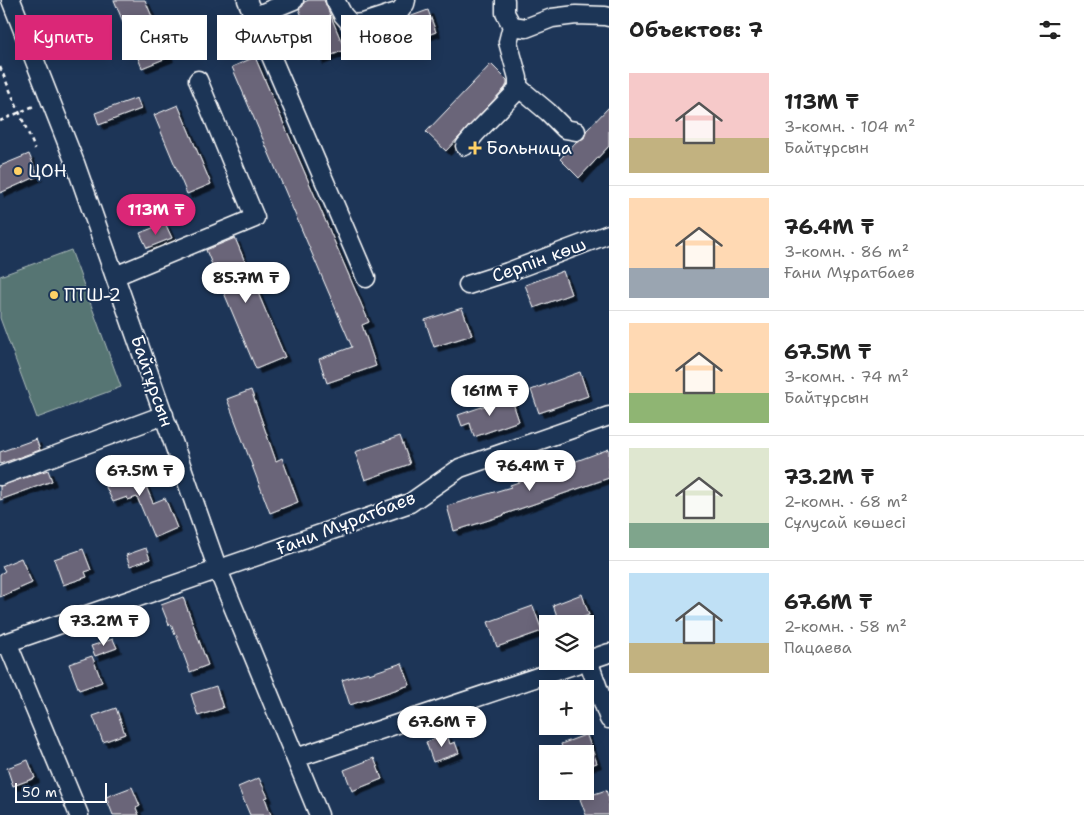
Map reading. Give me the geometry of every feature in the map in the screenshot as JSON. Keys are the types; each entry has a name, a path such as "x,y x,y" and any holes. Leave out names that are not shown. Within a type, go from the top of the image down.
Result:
{"street":[{"name":"Байтұрсын","path":"12,0 75,163 218,570 319,815"},
{"path":"247,0 252,15"},
{"path":"258,15 294,0"},
{"path":"335,0 343,16 351,24 364,23 400,11 406,0"},
{"path":"465,146 514,94 518,87 518,78 508,42 512,26 504,13 505,0"},
{"path":"512,26 526,28 552,18 576,15 609,17"},
{"path":"272,60 366,278"},
{"path":"115,276 255,218 198,80"},
{"path":"518,87 565,129 576,131"},
{"name":"Серпін көш","path":"468,285 609,234"},
{"path":"0,476 164,415"},
{"name":"Ғани Мұратбаев","path":"4,643 410,503 460,468 609,416"},
{"path":"4,643 79,815"},
{"path":"594,658 609,654"},
{"path":"296,758 558,670"},
{"path":"592,670 609,719"}],"path":[{"path":"0,67 35,149"},
{"path":"0,121 40,104"}],"green space":[{"path":"71,250 121,387 37,418 0,318 0,276"}],"building":[{"path":"114,0 145,0 151,15 122,15 122,19"},
{"path":"324,0 330,15 301,15 299,9 303,6 304,2"},
{"path":"428,10 430,15 414,15"},
{"path":"331,17 341,40 341,52 331,55"},
{"path":"431,18 436,32 431,34"},
{"path":"139,60 162,60 142,68"},
{"path":"248,60 256,60 369,322 362,325 376,366 327,383 319,359 352,347 232,67"},
{"path":"491,64 507,80 505,88 446,151 426,132"},
{"path":"137,98 141,109 99,125 95,113"},
{"path":"178,105 211,184 187,194 154,115"},
{"path":"609,107 609,146 579,178 560,159 577,141 584,138 586,131"},
{"name":"ЦОН","path":"29,154 38,176 0,193 0,166"},
{"path":"165,223 172,238 147,248 140,233"},
{"path":"235,238 285,357 256,369 206,250"},
{"path":"563,271 571,294 534,308 525,285"},
{"path":"462,308 472,335 434,347 425,320"},
{"path":"580,372 588,396 539,413 531,390"},
{"path":"251,390 276,461 282,458 298,502 270,513 227,399"},
{"path":"511,397 519,421 474,437 470,423 462,426 458,415"},
{"path":"400,436 410,464 365,480 355,452"},
{"path":"36,439 40,450 0,464 0,452"},
{"path":"609,449 609,478 454,531 447,506 511,487 510,485 542,474 544,480 563,474 560,467"},
{"path":"134,458 153,503 165,498 177,528 154,538 137,497 128,500 127,497 113,502 103,481 115,476 111,467"},
{"path":"48,470 52,481 0,500 0,486"},
{"path":"146,548 150,559 130,566 126,555"},
{"path":"83,549 91,570 85,572 87,577 63,585 54,559"},
{"path":"21,558 32,583 0,597 0,574 5,571 2,566"},
{"path":"582,594 589,615 557,615 553,605"},
{"path":"183,597 208,665 190,672 176,634 171,624 169,625 161,605"},
{"path":"533,606 539,623 539,632 497,647 488,622"},
{"path":"113,639 117,648 95,656 91,646"},
{"path":"92,656 102,682 79,690 69,664"},
{"path":"402,663 410,685 350,705 342,680 369,672 369,674"},
{"path":"216,686 223,708 198,716 191,694"},
{"path":"116,708 125,734 103,742 93,716"},
{"path":"447,735 450,744 455,742 459,753 433,762 426,742"},
{"path":"587,735 590,745 561,745"},
{"path":"374,758 382,779 352,791 344,770"},
{"path":"28,760 35,778 13,786 7,768"},
{"path":"259,778 268,797 265,798 271,815 250,815 238,787"},
{"path":"132,787 140,806 136,808 139,815 113,815 106,797"},
{"path":"606,790 609,799 609,815 586,815 580,800 594,800 594,794"}],"place":[{"name":"Больница","path":"475,148"},
{"name":"ЦОН","path":"18,171"},
{"name":"ПТШ-2","path":"54,295"}]}
